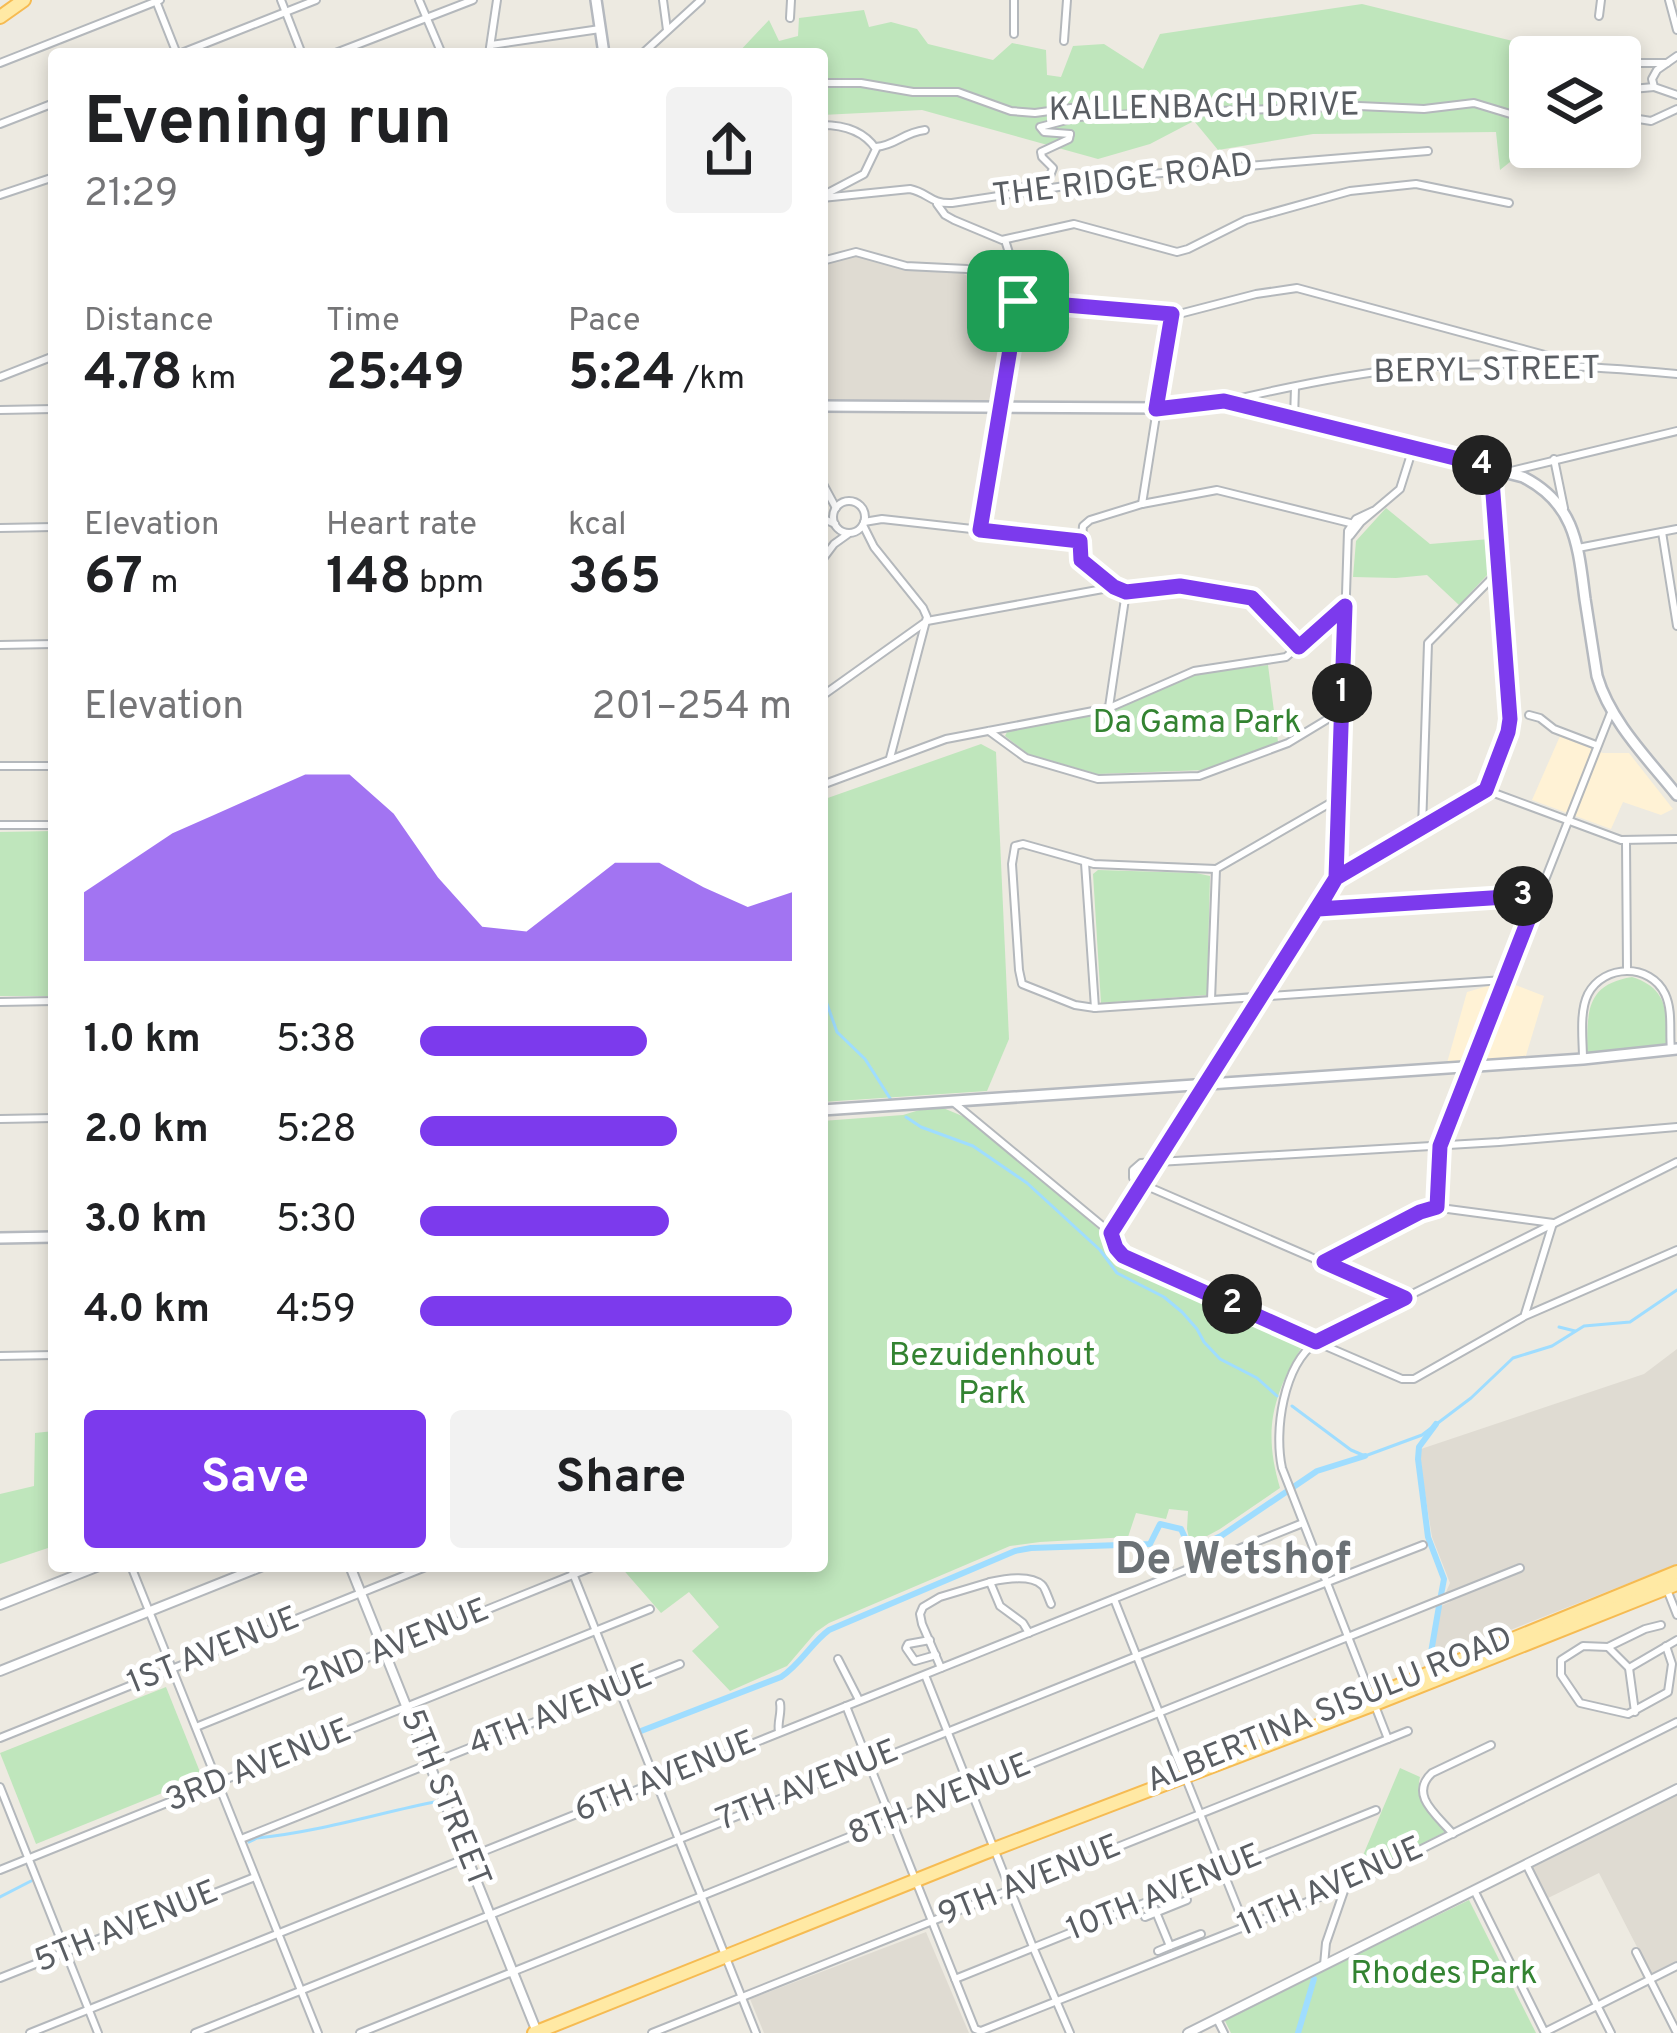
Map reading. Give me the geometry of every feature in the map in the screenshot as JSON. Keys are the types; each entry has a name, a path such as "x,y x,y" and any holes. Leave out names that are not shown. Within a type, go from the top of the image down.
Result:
{"main road":[{"path":"0,14 20,0"},
{"path":"596,0 603,48"},
{"path":"1224,401 1491,467 1544,490 1565,513 1578,548 1597,676 1612,710 1677,795"},
{"name":"BERYL STREET","path":"828,406 1156,409 1224,401"},
{"path":"828,1110 1674,1050"},
{"path":"0,1238 48,1237"},
{"name":"ALBERTINA SISULU ROAD","path":"536,2033 1669,1583 1677,1572"}],"street":[{"path":"0,63 157,0 176,48"},
{"path":"281,0 300,48"},
{"path":"193,48 316,0"},
{"path":"419,0 440,48"},
{"path":"350,48 473,0"},
{"path":"490,48 497,0"},
{"path":"663,0 667,31"},
{"path":"649,48 701,0"},
{"path":"790,18 791,0"},
{"path":"1014,0 1014,34"},
{"path":"1064,41 1067,0"},
{"path":"1599,16 1601,0"},
{"path":"1669,0 1677,30"},
{"path":"496,48 600,29"},
{"path":"1654,87 1652,76 1677,56"},
{"path":"1641,63 1667,63"},
{"name":"KALLENBACH DRIVE","path":"828,82 958,92 1005,110 1071,109 1078,118 1323,106 1424,109 1474,103 1509,114"},
{"path":"1641,88 1677,95"},
{"path":"0,124 48,105"},
{"path":"1641,119 1651,121 1677,109"},
{"path":"995,197 1050,176 1053,168 1040,154 1071,135 1040,128 1078,118"},
{"path":"828,125 850,129 876,147"},
{"path":"876,147 925,130"},
{"path":"828,194 864,175 876,147"},
{"name":"THE RIDGE ROAD","path":"828,196 910,189 937,204 1154,173 1428,151"},
{"path":"0,194 48,179"},
{"path":"937,204 954,220 1005,240 1069,224 1180,252 1256,217 1347,192 1414,184 1509,203"},
{"path":"980,530 1018,301 1005,240"},
{"path":"828,259 855,252 904,266 967,269 1018,290"},
{"path":"1018,301 1172,314 1297,288 1567,363"},
{"path":"1142,503 1172,314"},
{"path":"0,377 48,358"},
{"name":"BERYL STREET","path":"1224,401 1412,368 1567,363 1677,374"},
{"path":"1294,419 1295,386"},
{"path":"0,410 48,409"},
{"path":"1508,472 1677,431"},
{"path":"1111,1233 1336,878 1348,539 1353,526 1400,488 1413,448"},
{"path":"1554,459 1565,513"},
{"path":"1336,878 1486,790 1508,732 1491,467"},
{"path":"828,488 882,519 1080,541"},
{"path":"1299,647 1252,598 1180,586 1126,592 1114,587 1080,559 1082,528 1087,521 1142,503 1216,490 1353,526"},
{"path":"828,494 835,509 834,544"},
{"path":"828,513 847,501"},
{"path":"864,511 874,547"},
{"path":"828,552 864,523 882,519"},
{"path":"828,520 874,547 923,608 927,621 890,758"},
{"path":"0,527 48,527"},
{"path":"1578,548 1677,529"},
{"path":"1662,532 1677,626"},
{"path":"1422,829 1428,643 1499,571"},
{"path":"828,692 927,621 1114,587"},
{"path":"1109,708 1126,592"},
{"path":"828,783 946,740 1109,708 1194,671 1281,659 1345,606"},
{"path":"0,646 48,646"},
{"path":"1437,1207 1440,1146 1612,710"},
{"path":"989,731 1026,758 1098,779 1199,776 1288,743 1341,711"},
{"path":"1528,715 1597,746"},
{"path":"0,766 48,766"},
{"path":"1486,790 1626,841 1677,839"},
{"path":"1339,798 1216,869 1085,862 1023,844 1015,846 1020,980 1075,1005 1095,1008 1504,980"},
{"path":"0,825 48,825"},
{"path":"1626,841 1627,970"},
{"path":"1085,862 1095,1008"},
{"path":"1211,1000 1216,869"},
{"path":"1318,909 1538,895"},
{"path":"1583,1059 1587,995 1606,976 1627,970 1647,976 1665,994 1674,1050"},
{"path":"0,1002 48,1000"},
{"path":"950,1100 1111,1233 1123,1256 1410,1380 1525,1316 1677,1250"},
{"path":"0,1119 48,1118"},
{"path":"1405,1298 1142,1184 1133,1178 1133,1169 1138,1164 1677,1127"},
{"path":"1388,1739 1289,1490 1279,1451 1280,1415 1298,1366 1316,1342 1677,1162"},
{"path":"1324,1262 1437,1207 1553,1223"},
{"path":"1525,1316 1553,1223"},
{"path":"0,1356 48,1355"},
{"name":"6TH AVENUE","path":"30,2033 1303,1523"},
{"name":"7TH AVENUE","path":"195,2033 1423,1545"},
{"name":"8TH AVENUE","path":"360,2033 1520,1568"},
{"path":"0,1605 84,1572"},
{"path":"133,1572 318,2033"},
{"path":"0,1671 246,1572"},
{"name":"5TH STREET","path":"352,1572 536,2033"},
{"name":"1ST AVENUE","path":"0,1738 413,1572"},
{"path":"572,1572 756,2033"},
{"name":"2ND AVENUE","path":"196,1727 580,1572"},
{"path":"941,1668 920,1614 928,1602 1006,1579 1039,1582 1051,1604"},
{"path":"990,1582 1000,1606 1029,1633"},
{"path":"1669,1583 1677,1616"},
{"path":"1114,1599 1245,1926"},
{"name":"3RD AVENUE","path":"0,1870 650,1609"},
{"path":"1660,1624 1608,1647 1573,1651 1562,1658 1562,1675 1580,1703 1635,1712 1669,1692 1672,1664 1666,1646"},
{"path":"930,1640 906,1648 915,1661 936,1655"},
{"path":"1629,1668 1677,1640"},
{"path":"1608,1647 1629,1668 1635,1712"},
{"path":"838,1659 859,1700"},
{"name":"4TH AVENUE","path":"241,1839 680,1664"},
{"path":"926,1675 991,1850 1069,2032"},
{"path":"779,1732 780,1703"},
{"path":"846,1706 955,1979"},
{"name":"11TH AVENUE","path":"955,1979 975,2029 983,2031 1345,1887 1677,1722"},
{"name":"9TH AVENUE","path":"652,2033 1408,1731"},
{"path":"1453,1834 1425,1800 1424,1780 1491,1745"},
{"path":"0,1787 98,2033"},
{"path":"1188,2033 1677,1789"},
{"name":"10TH AVENUE","path":"955,1979 1376,1810"},
{"path":"1526,1864 1611,2033"},
{"name":"5TH AVENUE","path":"0,1978 255,1877"},
{"path":"1324,1965 1326,1943 1345,1887"},
{"path":"1474,1890 1545,2032 1677,1966"},
{"path":"1151,1900 1170,1946"},
{"path":"1145,1917 1187,1900"},
{"path":"1158,1951 1201,1934"},
{"path":"1636,1952 1677,2033"},
{"path":"1217,2019 1224,2033"}],"shaded area":[{"path":"854,254 903,270 961,273 1015,296 999,406 828,407 828,261"},
{"path":"1560,736 1603,753 1629,753 1673,809 1661,815 1623,802 1611,829 1532,800"},
{"path":"1505,981 1544,996 1524,1062 1447,1063 1467,992"},
{"path":"1677,1349 1677,1564 1432,1661 1441,1606 1450,1602 1446,1592 1450,1583 1432,1537 1418,1450 1644,1374"},
{"path":"1677,1789 1677,1968 1654,1980 1599,1873 1544,1900 1531,1864"},
{"path":"926,1932 969,2033 764,2033 750,1999"}],"green space":[{"path":"1362,4 1509,40 1509,163 1500,170 1496,132 1313,134 1218,150 1194,121 1150,144 1098,159 922,110 828,115 828,48 743,48 769,20 779,41 798,36 799,18 864,10 869,27 891,22 917,29 928,44 993,60 1012,43 1046,50 1047,75 1061,77 1073,46 1104,44 1143,69 1160,34"},
{"path":"1386,508 1430,544 1490,539 1489,573 1459,605 1427,575 1353,577 1356,541"},
{"name":"Da Gama Park","path":"1268,665 1278,742 1206,770 1097,774 1028,754 1005,736 1008,730 1112,711 1200,673"},
{"path":"981,744 996,752 1009,1039 987,1091 828,1102 828,798"},
{"path":"48,831 48,996 0,996 0,832"},
{"path":"1098,870 1210,876 1207,995 1101,1003 1093,874"},
{"path":"1632,977 1660,996 1668,1048 1587,1056 1589,1015 1596,995"},
{"name":"Bezuidenhout Park","path":"936,1105 979,1123 1104,1234 1117,1260 1303,1345 1273,1414 1272,1449 1280,1488 1207,1536 1189,1538 1188,1511 1169,1509 1166,1519 1136,1513 1128,1537 1010,1546 829,1623 787,1666 730,1691 692,1651 719,1627 689,1592 661,1613 625,1572 828,1572 828,1121 903,1115"},
{"path":"48,1432 48,1548 0,1564 0,1494 34,1486 35,1433"},
{"path":"166,1687 202,1777 36,1844 0,1753"},
{"path":"1400,1768 1420,1777 1422,1800 1447,1831 1353,1879"},
{"name":"Rhodes Park","path":"1469,1900 1536,2033 1231,2033 1224,2019"}],"waterway":[{"path":"828,1007 837,1032 865,1059 893,1103"},
{"path":"906,1117 973,1146 1027,1183 1100,1250 1117,1273 1164,1297 1220,1359 1257,1378 1277,1396"},
{"path":"1292,1406 1365,1456 1422,1435 1513,1358 1552,1346 1584,1326 1630,1322 1677,1290"},
{"path":"1559,1327 1575,1331"},
{"path":"1436,1424 1419,1447 1418,1459 1428,1537 1444,1579 1441,1595"},
{"path":"641,1731 781,1677 829,1630 1015,1551 1150,1544 1160,1524 1181,1529 1187,1542 1208,1542 1317,1471 1365,1456"},
{"path":"1429,1664 1439,1606"},
{"path":"249,1842 439,1801"},
{"path":"0,1897 31,1881"},
{"path":"1298,2033 1314,1979"}],"district":[{"name":"De Wetshof","path":"1233,1561"}],"route":[{"path":"1018,301 980,530 1080,541 1081,560 1126,592 1180,586 1252,598 1299,647 1345,606 1336,878 1111,1233 1123,1256 1316,1342 1405,1298 1324,1262 1437,1207 1440,1146 1538,895 1318,909 1336,878 1486,790 1500,756 1510,719 1491,467 1224,401 1156,409 1172,314 1018,301"}]}
